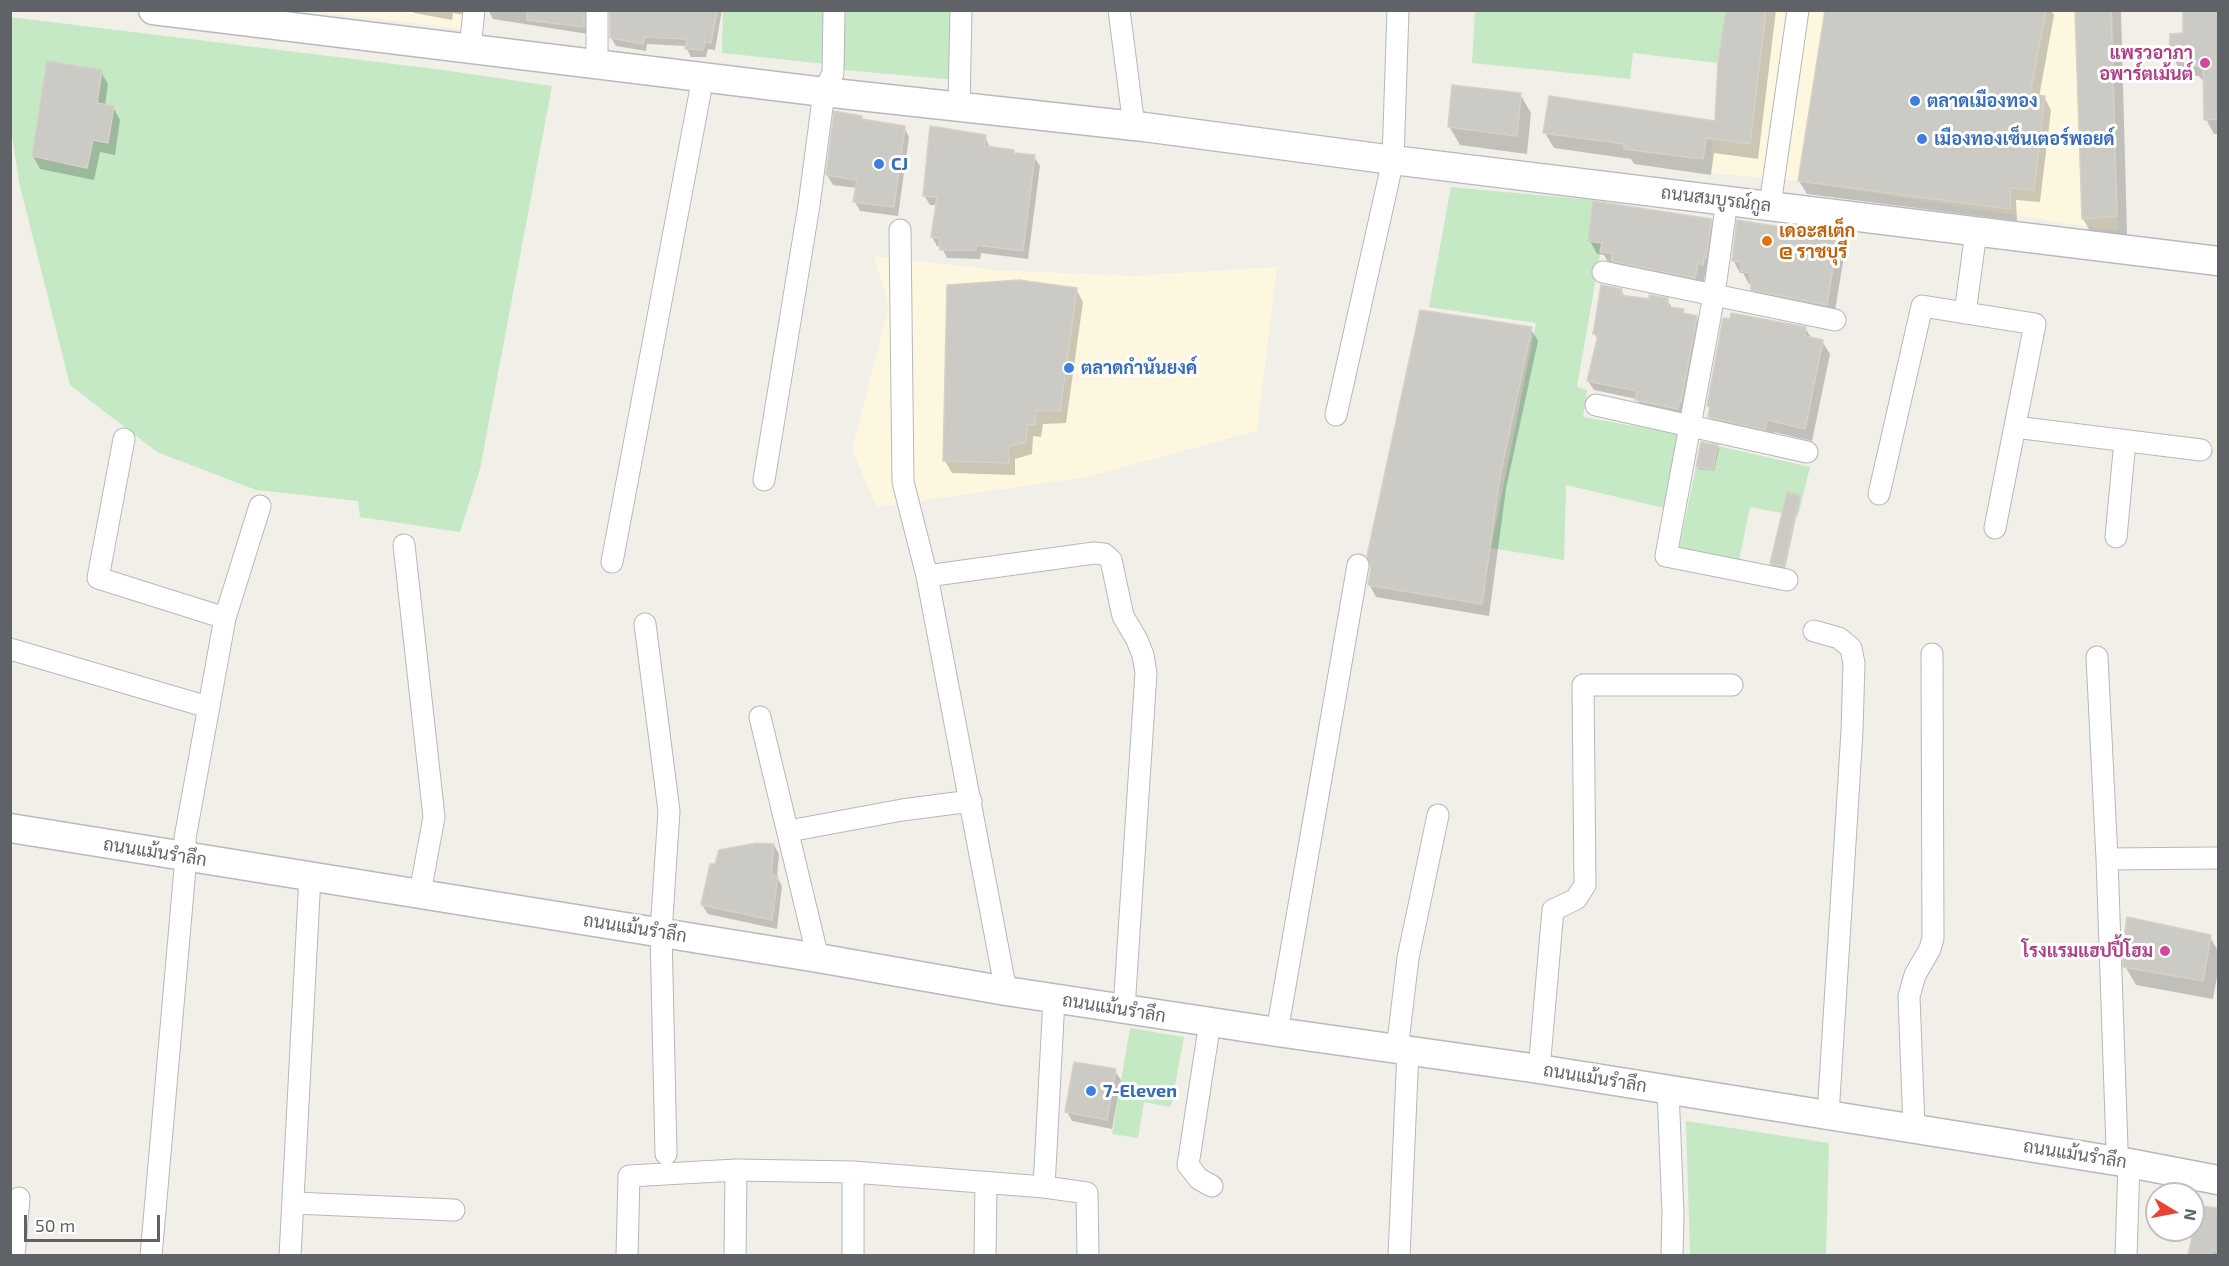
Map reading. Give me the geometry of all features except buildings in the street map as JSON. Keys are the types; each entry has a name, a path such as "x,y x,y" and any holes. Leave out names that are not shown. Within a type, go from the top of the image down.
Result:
{"street":[{"name":"ถนนสมบูรณ์กูล","path":"153,10 824,92 1134,126 2218,261"},
{"path":"470,49 474,10"},
{"path":"597,10 597,64"},
{"path":"764,480 806,229 824,92 832,73 834,10"},
{"path":"960,106 961,10"},
{"path":"1119,10 1134,126"},
{"path":"1336,415 1393,160 1398,10"},
{"path":"1770,205 1798,10"},
{"path":"612,562 703,77"},
{"path":"1727,200 1714,295 1666,556 1787,580"},
{"path":"900,230 903,482 927,576 1006,991"},
{"path":"1965,313 1977,232"},
{"path":"1603,272 1835,321"},
{"path":"1879,494 1922,306 2035,324 1995,528"},
{"path":"1596,405 1807,452"},
{"path":"2015,427 2201,450"},
{"path":"124,439 99,579 225,618"},
{"path":"2116,537 2125,441"},
{"path":"151,1256 186,857 185,838 225,618 260,506"},
{"path":"404,546 434,817 420,893"},
{"path":"927,576 1094,553 1104,554 1111,560 1123,616 1137,640 1143,655 1146,673 1125,1009"},
{"path":"1277,1032 1358,565"},
{"path":"645,624 669,811 661,932 666,1154"},
{"path":"1814,631 1839,638 1851,648 1854,663 1852,731 1828,1115"},
{"path":"10,649 208,707"},
{"path":"1914,1128 1909,996 1915,975 1930,950 1933,938 1932,654"},
{"path":"2097,657 2117,1147 2122,1162 2126,1256"},
{"path":"1539,1069 1553,910 1576,898 1585,885 1583,685 1732,685"},
{"path":"760,717 818,958"},
{"path":"789,831 902,810 971,801"},
{"path":"1399,1256 1402,1050 1408,958 1438,815"},
{"name":"ถนนแม้นรำลึก","path":"10,828 661,932 1054,999 1668,1089 2122,1162 2218,1180"},
{"path":"2107,859 2218,858"},
{"path":"290,1256 310,876"},
{"path":"1044,1187 1054,999"},
{"path":"1210,1022 1188,1165 1199,1179 1212,1186"},
{"path":"1668,1089 1673,1214 1672,1256"},
{"path":"627,1256 629,1176 736,1170 853,1172 1044,1187 1087,1193 1088,1256"},
{"path":"735,1256 736,1170"},
{"path":"853,1172 853,1256"},
{"path":"985,1256 986,1184"},
{"path":"14,1256 20,1198"},
{"path":"294,1203 453,1210"}],"shaded area":[{"path":"312,11 464,11 462,29"},
{"name":"ตลาดเมืองทอง","path":"1726,11 2113,11 2117,231 1798,181 1711,173 1718,63"},
{"name":"ตลาดกำนันยงค์","path":"874,256 995,270 1131,276 1277,267 1257,431 1086,477 877,507 852,450 889,305"}],"green space":[{"path":"723,11 826,11 826,64 722,53"},
{"path":"844,11 953,11 956,80 844,70"},
{"path":"1475,11 1726,11 1718,63 1633,53 1630,79 1472,63"},
{"path":"10,17 443,70 552,86 480,469 460,532 360,517 358,501 256,490 157,452 70,385 19,182 10,122"},
{"path":"1451,187 1593,200 1588,241 1602,243 1577,387 1587,390 1583,417 1679,434 1664,508 1566,485 1564,560 1491,548 1536,323 1429,307"},
{"path":"1701,442 1810,467 1798,516 1750,507 1739,560 1679,549"},
{"path":"1130,1028 1184,1037 1171,1107 1144,1102 1138,1138 1112,1134"},
{"path":"1686,1121 1829,1143 1826,1254 1835,1255 1690,1255"}],"place":[{"name":"แพรวอาภา อพาร์ตเม้นต์","path":"2205,63"},
{"name":"ตลาดเมืองทอง","path":"1915,101"},
{"name":"เมืองทองเซ็นเตอร์พอยด์","path":"1922,139"},
{"name":"CJ","path":"879,164"},
{"name":"เดอะสเต็ก @ ราชบุรี","path":"1767,241"},
{"name":"ตลาดกำนันยงค์","path":"1069,368"},
{"name":"โรงแรมแฮปปี้โฮม","path":"2165,951"},
{"name":"7-Eleven","path":"1091,1091"}]}
